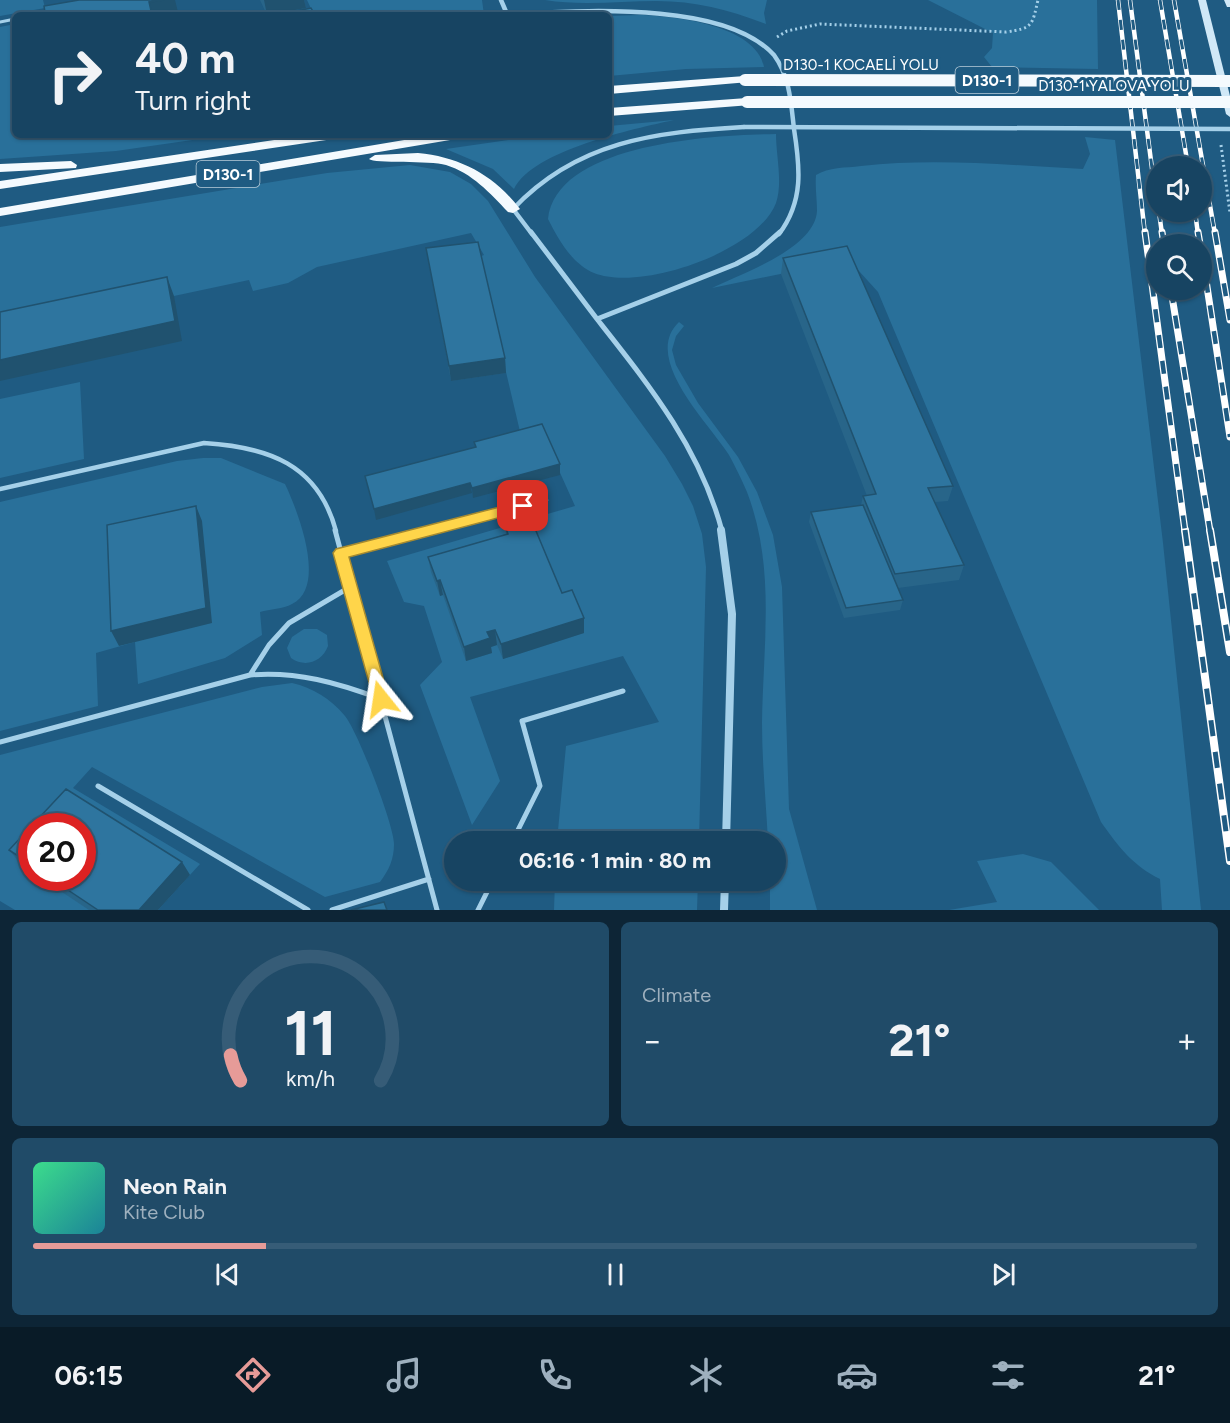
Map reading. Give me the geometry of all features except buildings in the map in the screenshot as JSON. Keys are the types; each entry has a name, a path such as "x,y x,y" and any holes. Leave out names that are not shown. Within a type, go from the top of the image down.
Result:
{"highway":[{"name":"D130-1 KOCAELİ YOLU","path":"612,90 745,80 1230,81"},
{"name":"D130-1 YALOVA YOLU","path":"612,112 747,102 1230,102"},
{"name":"D130-1","path":"0,185 314,138"},
{"name":"D130-1","path":"0,212 439,138"},
{"path":"190,181 396,157 416,157 450,162 479,175 490,183 513,209"},
{"path":"0,168 186,158"},
{"path":"0,219 50,204"}],"main road":[{"path":"1202,0 1230,114"},
{"path":"1228,0 1230,5"}],"street":[{"path":"570,12 633,9 677,12 724,22 744,31 778,58 790,85 799,188 795,207 771,242 746,258 597,319"},
{"path":"726,831 733,623 732,585 718,514 705,479 672,419 513,209 556,170 606,149 673,132 744,128 1230,129"},
{"path":"724,910 725,891"}],"lane":[{"path":"0,489 204,442 225,443 272,458 302,471 322,493 341,553 437,910"},
{"path":"341,553 546,500"},
{"path":"250,675 269,645 289,623 350,588"},
{"path":"0,742 250,675 276,672 307,675 338,682 381,699"},
{"path":"518,831 540,786 522,721 623,691"},
{"path":"98,786 308,910"},
{"path":"332,910 429,879"},
{"path":"478,910 488,891"}],"path":[{"path":"763,45 787,31 820,24 1006,32 1026,29 1033,23 1038,0"}],"shaded area":[{"path":"0,0 43,0 45,8 12,12 0,16"},
{"path":"307,0 482,0 484,12 313,12"},
{"path":"545,0 767,0 764,13 766,24 739,14 685,3 657,1 587,3"},
{"path":"928,0 1097,0 1098,69 992,67 984,57 992,48 993,33"},
{"path":"640,15 673,18 730,32 746,41 758,53 764,67 686,69 612,76 612,16"},
{"path":"12,25 12,138 206,138 116,151 0,159 0,27"},
{"path":"674,120 612,136 612,126"},
{"path":"776,134 778,195 765,221 747,237 696,263 640,277 615,277 594,273 572,257 561,243 548,219 558,193 579,173 609,159 643,148 680,141"},
{"path":"1085,137 1115,140 1163,543 1201,910 1162,910 1160,879 1150,874 1127,855 1101,822 878,292 849,260 712,288 757,268 804,237 813,225 817,211 816,175 821,172 832,169 916,163 972,163 1083,169 1090,154"},
{"path":"522,138 604,138 562,152 541,163 525,175 514,189 493,169 446,149"},
{"path":"410,165 450,172 471,184 488,201 535,277 665,456 682,484 693,506 702,534 706,567 699,831 558,831 566,746 659,722 623,656 470,697 500,781 472,825 420,685 442,662 424,606 404,602 387,561 575,506 543,435 522,440 479,257 484,255 471,233 317,267 288,283 253,291 249,280 0,333 0,227 327,173"},
{"path":"679,322 684,326 676,336 672,350 676,365 698,403 738,457 757,492 773,535 782,587 789,809 817,910 770,910 770,891 786,891 786,831 767,831 762,723 766,607 762,549 747,492 736,468 682,390 673,371 668,353 669,337"},
{"path":"80,382 84,459 0,478 0,399"},
{"path":"221,458 285,484 302,528 309,565 308,582 303,595 288,606 260,612 262,635 225,658 138,684 135,642 96,653 98,706 0,731 0,502 177,461"},
{"path":"304,629 317,629 327,635 328,646 322,656 307,663 291,658 287,648 292,637"},
{"path":"292,683 321,695 345,716 351,725 388,818 394,844 392,859 380,882 325,897 92,767 73,788 200,864 158,910 15,910 0,901 0,755 262,687"},
{"path":"1023,854 1051,862 1099,910 949,910 997,902 977,861"},
{"path":"555,891 698,891 697,910 554,910"}],"railway":[{"path":"1118,0 1145,234"},
{"path":"1130,0 1150,156"},
{"path":"1160,0 1186,156"},
{"path":"1174,0 1215,234"},
{"path":"1160,222 1162,234"},
{"path":"1196,222 1198,234"},
{"path":"1145,232 1185,531"},
{"path":"1215,232 1230,320"},
{"path":"1173,300 1210,531"},
{"path":"1209,300 1230,437"},
{"path":"1185,530 1230,861"},
{"path":"1210,530 1230,652"}],"route":[{"path":"381,699 341,553 523,506"}]}
